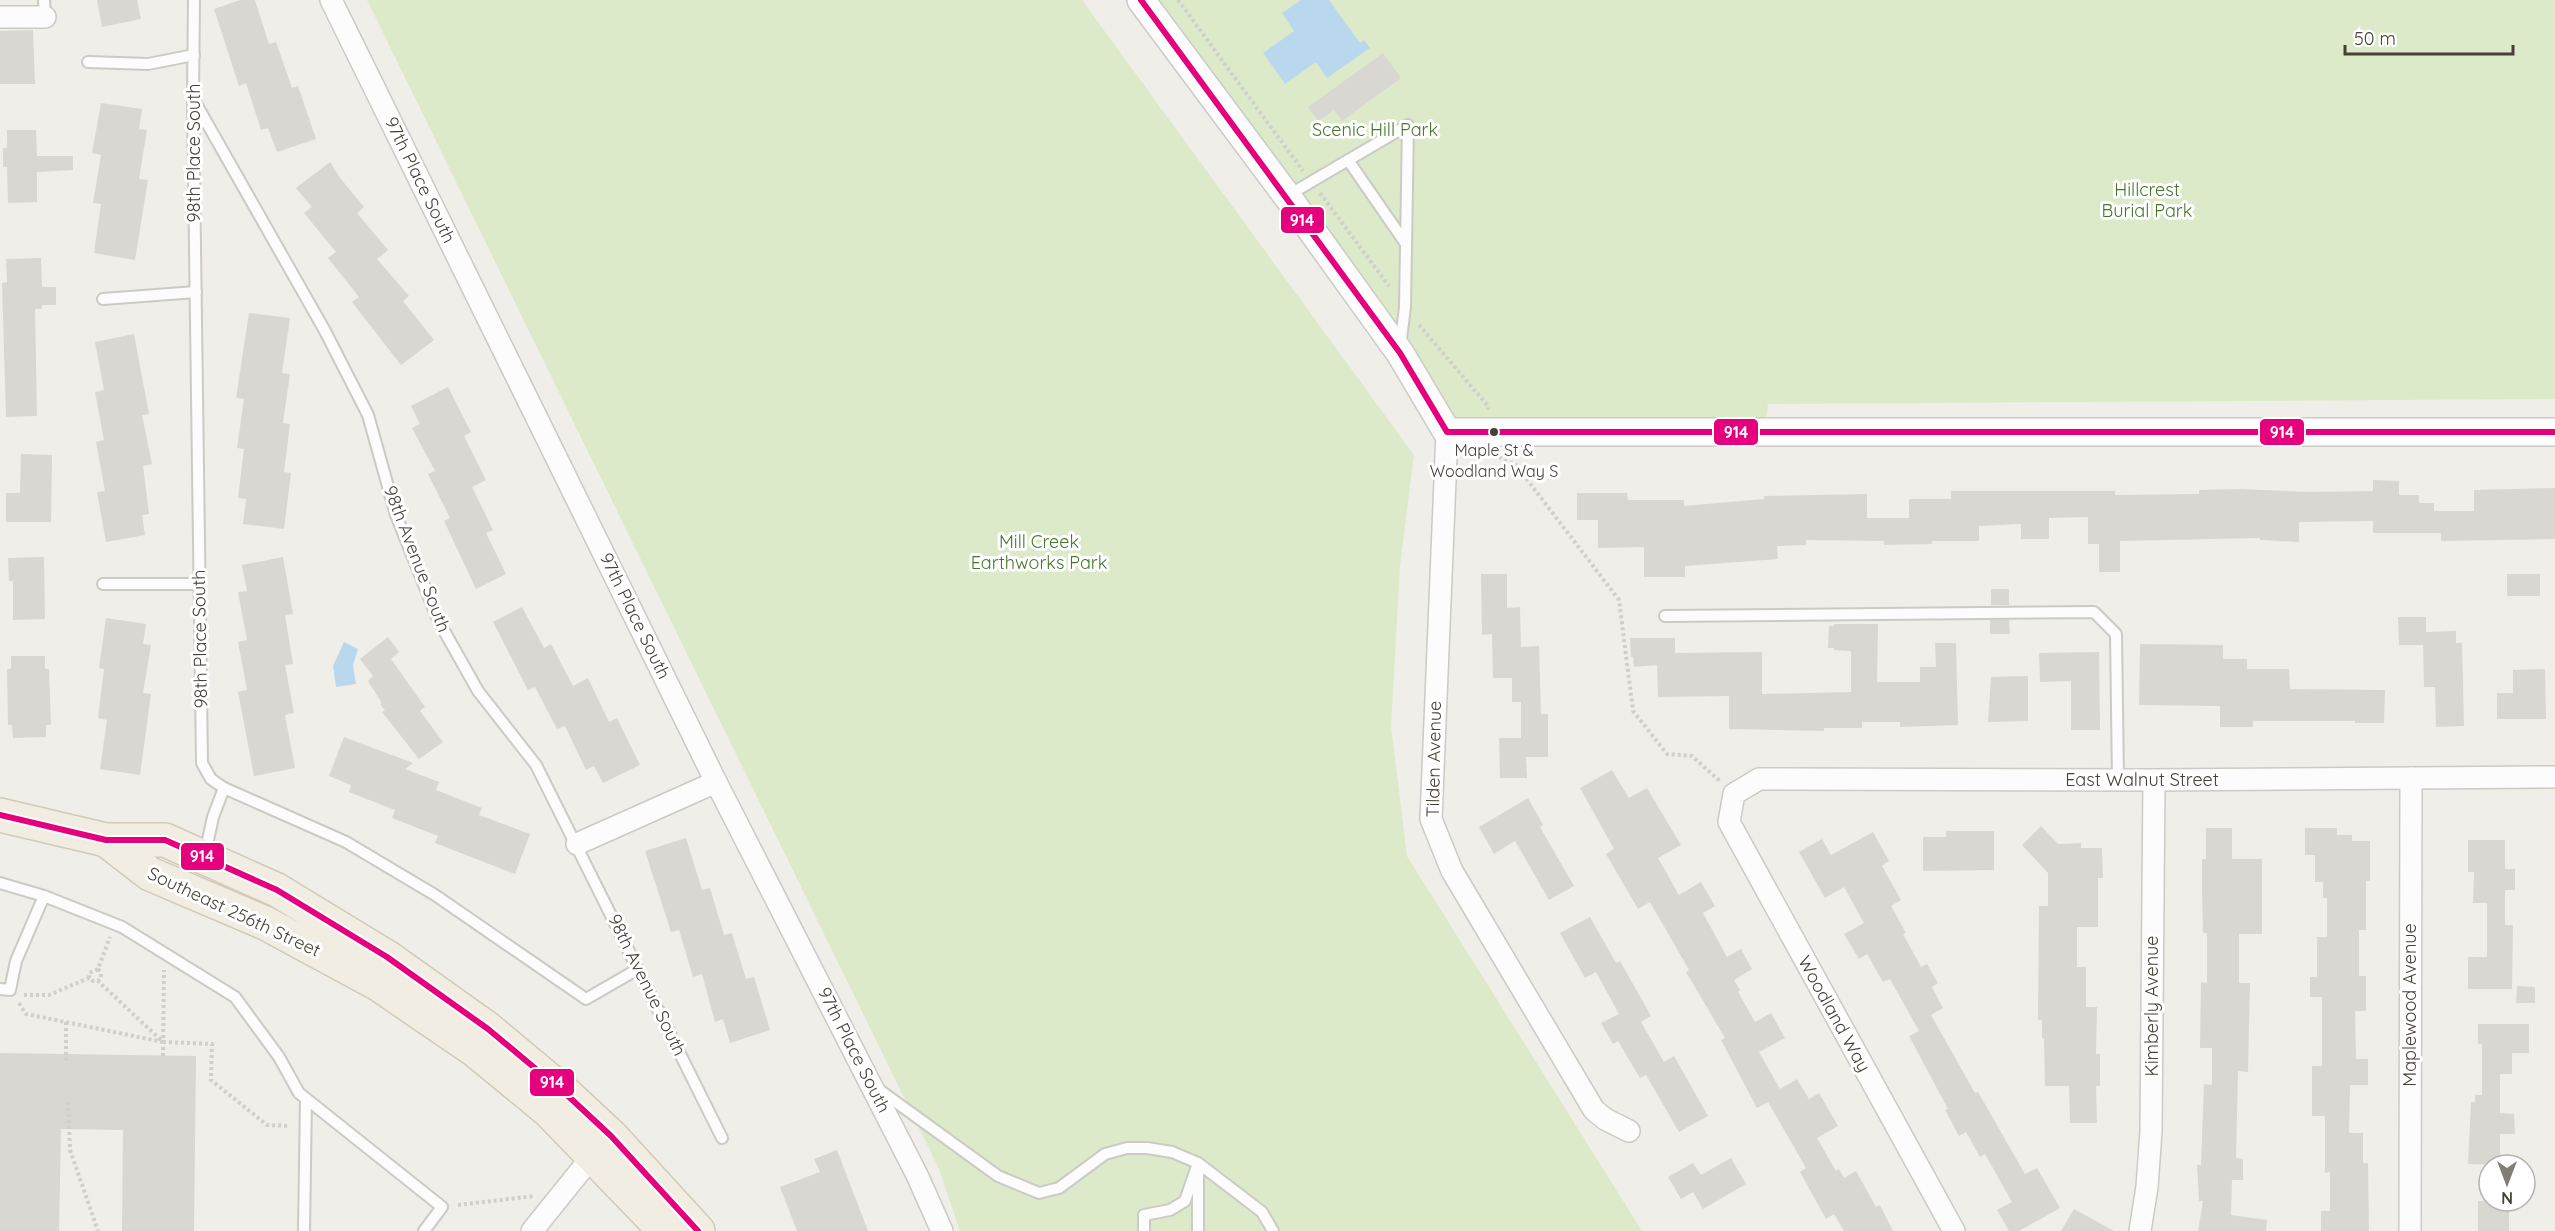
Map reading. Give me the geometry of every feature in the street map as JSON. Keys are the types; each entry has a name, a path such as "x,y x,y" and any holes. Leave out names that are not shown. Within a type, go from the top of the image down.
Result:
{"main road":[{"name":"Southeast 256th Street","path":"0,815 106,840 165,840 277,890 387,957 488,1029 567,1095 602,1145"},
{"name":"Southeast 256th Street","path":"106,840 150,874 265,923 378,984 476,1051 549,1111 602,1145"},
{"path":"602,1145 665,1231"},
{"path":"602,1145 698,1231"}],"street":[{"name":"97th Place South","path":"331,0 717,782 873,1085 942,1231"},
{"path":"1141,0 1400,353 1447,432 2555,432"},
{"path":"0,17 44,8"},
{"name":"Tilden Avenue","path":"1447,432 1431,819 1452,871 1594,1110 1605,1119 1629,1131"},
{"name":"East Walnut Street","path":"1734,794 1759,778 2154,780 2555,777"},
{"name":"Maplewood Avenue","path":"2410,1231 2411,778"},
{"name":"Kimberly Avenue","path":"2140,1231 2147,1187 2151,1131 2154,780"},
{"path":"578,844 717,782"},
{"name":"Woodland Way","path":"1734,794 1729,822 1953,1231"},
{"path":"532,1231 602,1145"}],"lane":[{"name":"98th Place South","path":"194,0 193,100 202,763 211,779 224,788 345,842 366,854 435,895 586,999 638,969"},
{"path":"88,62 148,64 194,55"},
{"name":"98th Avenue South","path":"193,100 325,331 368,415 396,515 438,620 478,691 536,765 578,844 722,1138"},
{"path":"1287,196 1408,125 1405,307 1400,353"},
{"path":"1348,160 1406,244"},
{"path":"103,299 196,292"},
{"path":"103,584 199,584"},
{"path":"1665,616 2094,612 2116,634 2118,780"},
{"path":"204,858 213,817 224,788"},
{"path":"0,883 44,896 115,925 235,998 279,1057 299,1093 442,1207 424,1231"},
{"path":"5,989 44,896"},
{"path":"873,1085 998,1176 1039,1193 1059,1188 1105,1154 1127,1148 1172,1152 1198,1163 1262,1212 1273,1231"},
{"path":"304,1231 306,1099"},
{"path":"1144,1231 1144,1215 1170,1210 1185,1201 1198,1163"},
{"path":"1198,1163 1198,1231"}],"path":[{"path":"1178,0 1405,307 1488,406 1491,453 1516,465 1619,600 1633,711 1667,754 1692,756 1734,794"},
{"path":"98,969 115,925"},
{"path":"164,954 164,1056"},
{"path":"89,978 91,971 98,969"},
{"path":"98,969 102,975 98,981"},
{"path":"164,1042 98,981 89,978 49,995 13,995 26,1014 164,1042 212,1044 211,1080 267,1125 306,1126"},
{"path":"66,1022 66,1061"},
{"path":"68,1102 70,1150 98,1231"},
{"path":"442,1207 563,1192"}],"green space":[{"name":"Mill Creek Earthworks Park","path":"367,0 1082,0 1414,455 1400,567 1391,726 1407,856 1642,1231 960,1231 939,1169"},
{"path":"1156,0 2555,0 2555,399 1768,404 1765,432 1447,432 1423,363"}],"water":[{"path":"1301,0 1329,0 1360,43 1364,40 1370,48 1327,78 1316,62 1285,84 1263,53 1294,31 1282,13"},
{"path":"344,642 358,649 353,665 356,684 336,687 333,666"}],"building":[{"path":"97,0 137,0 141,19 102,27"},
{"path":"240,0 255,0 269,44 276,42 292,88 298,86 316,139 277,152 268,128 261,130 246,83 239,86 214,9"},
{"path":"33,30 35,84 0,84 0,31"},
{"path":"1383,53 1401,78 1342,121 1334,110 1318,121 1308,107"},
{"path":"101,103 142,109 139,129 147,130 139,179 148,180 135,260 94,253 101,204 93,203 101,155 92,153"},
{"path":"7,130 36,130 37,156 73,156 73,170 37,172 37,202 8,203 7,167 3,167 3,148 7,148"},
{"path":"330,162 364,207 357,213 388,250 377,259 409,296 403,301 434,340 401,365 352,302 359,297 328,258 336,252 304,213 312,207 296,188"},
{"path":"41,258 42,287 56,287 56,305 42,305 42,309 35,309 37,416 6,417 2,283 7,282 6,259"},
{"path":"249,313 290,318 282,373 290,374 283,423 290,424 284,472 291,473 284,529 243,524 246,499 238,498 244,449 237,448 244,399 236,398"},
{"path":"134,334 149,414 142,415 152,464 143,466 149,514 142,515 145,535 106,542 97,492 105,491 96,442 104,440 95,392 104,390 95,342"},
{"path":"448,387 471,432 464,436 486,480 472,487 493,530 486,533 506,574 476,589 444,521 450,518 428,474 435,471 412,428 420,424 411,406"},
{"path":"21,454 52,455 51,522 6,522 6,493 20,493"},
{"path":"2373,480 2399,481 2399,495 2419,495 2419,503 2434,503 2434,511 2474,511 2474,490 2555,488 2555,539 2441,541 2441,533 2373,533 2373,521 2299,522 2299,542 2260,540 2260,538 2120,541 2120,572 2099,572 2099,544 2088,544 2088,517 2049,518 2049,539 2021,539 2021,524 1979,526 1979,541 1932,541 1932,544 1884,545 1884,541 1806,540 1806,545 1777,546 1778,559 1685,566 1685,577 1644,577 1644,547 1598,548 1598,520 1577,520 1577,493 1627,493 1628,500 1684,500 1684,506 1764,499 1764,496 1867,494 1867,518 1909,518 1909,499 1951,499 1951,491 2115,491 2115,495 2199,494 2199,490 2239,489 2310,492 2373,491"},
{"path":"44,557 45,619 13,620 13,581 9,581 8,558"},
{"path":"283,557 293,614 285,615 293,664 285,665 294,713 285,715 295,768 254,776 238,692 247,690 238,642 247,640 238,592 247,591 242,565"},
{"path":"1481,574 1507,574 1507,608 1520,607 1521,647 1539,646 1541,714 1548,714 1548,757 1526,757 1527,778 1500,778 1499,738 1521,738 1521,702 1512,702 1512,678 1493,678 1492,634 1482,635"},
{"path":"2507,574 2540,574 2540,596 2507,596"},
{"path":"1991,589 2009,589 2009,605 1991,605"},
{"path":"522,607 544,648 551,644 573,686 588,678 609,722 617,718 640,765 603,783 594,766 586,770 565,726 557,729 535,687 528,690 493,622"},
{"path":"2398,617 2426,617 2426,632 2456,631 2456,643 2462,643 2464,726 2436,727 2435,687 2424,687 2423,645 2399,645"},
{"path":"106,618 146,624 143,644 151,645 143,693 151,694 140,775 100,769 107,720 98,718 104,669 99,668"},
{"path":"1990,620 2009,620 2010,634 1990,634"},
{"path":"1834,624 1878,624 1877,682 1920,682 1920,667 1936,667 1935,643 1956,643 1958,725 1900,727 1900,722 1862,722 1862,728 1824,728 1824,731 1729,729 1729,696 1658,697 1657,665 1634,667 1633,657 1631,657 1630,638 1675,638 1675,653 1762,652 1762,694 1851,692 1851,651 1828,648 1829,626 1834,626"},
{"path":"388,637 399,652 391,659 425,707 420,711 443,742 419,759 382,712 385,710 380,704 382,703 368,681 373,676 360,659"},
{"path":"2140,644 2223,645 2223,659 2247,659 2247,669 2289,669 2290,689 2385,690 2384,723 2253,721 2253,727 2220,727 2220,706 2139,705"},
{"path":"2099,652 2100,730 2071,730 2071,681 2040,682 2039,653"},
{"path":"11,656 45,656 45,669 49,669 51,725 46,725 46,737 13,738 12,725 8,725 7,669 11,669"},
{"path":"2545,669 2546,719 2497,719 2497,693 2513,693 2513,670"},
{"path":"2028,676 2028,721 1988,722 1991,677"},
{"path":"344,737 413,763 405,769 439,782 436,790 482,808 479,815 530,834 515,874 435,843 438,836 392,818 395,810 349,792 351,785 329,776"},
{"path":"1612,770 1629,798 1647,788 1681,845 1658,858 1679,895 1701,882 1715,906 1703,913 1727,957 1741,949 1752,969 1734,980 1755,1022 1771,1013 1785,1038 1759,1052 1780,1089 1797,1079 1809,1099 1819,1093 1838,1126 1817,1138 1836,1171 1839,1169 1844,1178 1856,1171 1876,1207 1880,1205 1893,1231 1844,1231 1834,1214 1826,1219 1800,1172 1806,1168 1768,1102 1757,1108 1721,1040 1725,1038 1686,972 1689,970 1650,902 1638,909 1606,854 1614,849 1580,788"},
{"path":"1528,798 1543,825 1540,827 1574,886 1549,900 1515,841 1494,854 1479,827"},
{"path":"2041,826 2058,844 2081,843 2081,848 2102,848 2103,878 2098,878 2098,927 2077,927 2077,967 2086,967 2086,1007 2097,1007 2096,1054 2100,1054 2100,1086 2096,1086 2097,1123 2070,1123 2069,1086 2045,1086 2044,1038 2042,1038 2042,1020 2038,1020 2039,906 2048,906 2048,873 2022,845"},
{"path":"2206,828 2232,828 2232,859 2262,859 2262,934 2239,934 2239,983 2250,983 2248,1072 2238,1071 2236,1158 2243,1159 2243,1180 2232,1180 2231,1215 2267,1220 2266,1231 2198,1231 2203,1201 2199,1201 2197,1165 2201,1165 2204,1084 2212,1085 2212,1048 2200,1048 2201,982 2207,983 2207,933 2203,933 2202,891 2202,859 2206,859"},
{"path":"2305,828 2337,828 2337,835 2352,835 2352,841 2370,841 2370,881 2366,881 2366,930 2359,930 2359,976 2366,976 2366,1011 2355,1011 2356,1059 2368,1059 2368,1085 2350,1085 2349,1133 2363,1133 2363,1163 2368,1163 2369,1231 2321,1231 2321,1211 2330,1211 2330,1172 2325,1173 2325,1116 2312,1116 2312,1066 2322,1066 2322,997 2310,997 2310,977 2317,977 2317,937 2327,937 2327,898 2323,898 2323,882 2315,882 2315,855 2305,855"},
{"path":"1946,831 1994,831 1994,870 1923,871 1923,837 1946,837"},
{"path":"1873,832 1889,861 1882,866 1901,900 1891,906 1906,933 1903,934 1921,967 1927,964 1938,983 1932,987 1943,1008 1931,1015 1975,1093 1978,1092 2025,1174 2037,1168 2060,1208 2019,1231 2009,1231 1997,1210 2012,1202 1985,1154 1980,1157 1966,1132 1959,1136 1945,1110 1948,1109 1909,1036 1919,1031 1890,979 1883,982 1867,954 1859,959 1844,934 1864,923 1844,887 1825,898 1799,852 1822,839 1831,855"},
{"path":"686,838 702,890 710,888 724,935 732,933 746,979 754,977 770,1030 730,1043 723,1019 715,1022 702,974 693,977 679,930 671,932 645,851"},
{"path":"2468,840 2505,840 2505,869 2515,869 2515,890 2505,890 2505,925 2513,925 2512,989 2468,989 2468,957 2487,957 2487,903 2473,903 2474,872 2468,872"},
{"path":"1590,917 1616,963 1620,961 1651,1016 1641,1022 1664,1062 1674,1056 1708,1116 1679,1132 1646,1075 1640,1078 1618,1041 1613,1044 1601,1023 1619,1014 1596,972 1585,978 1560,933"},
{"path":"2517,986 2535,987 2535,1003 2516,1003"},
{"path":"2478,1024 2529,1024 2529,1053 2512,1053 2512,1074 2500,1074 2500,1113 2514,1114 2515,1134 2500,1134 2500,1153 2477,1153 2477,1164 2468,1164 2471,1102 2475,1102 2475,1095 2482,1095 2482,1044 2478,1044"},
{"path":"0,1053 196,1056 194,1231 122,1231 123,1130 61,1129 59,1231 0,1231"},
{"path":"837,1150 868,1231 797,1231 780,1187 820,1172 814,1159"},
{"path":"1731,1158 1746,1184 1703,1209 1693,1192 1681,1199 1668,1177 1693,1163 1701,1175"},
{"path":"2074,1209 2114,1231 2061,1231"},
{"path":"2478,1213 2509,1213 2509,1231 2478,1231"}],"transit line":[{"name":"914","path":"1141,0 1400,353 1447,432 2555,432"},
{"name":"914","path":"0,815 106,840 165,840 277,890 387,957 488,1029 567,1095 611,1136 698,1231"}],"place":[{"name":"Maple St & Woodland Way S","path":"1494,432"}],"park label":[{"name":"Scenic Hill Park","path":"1375,130"},
{"name":"Hillcrest Burial Park","path":"2147,200"}]}
